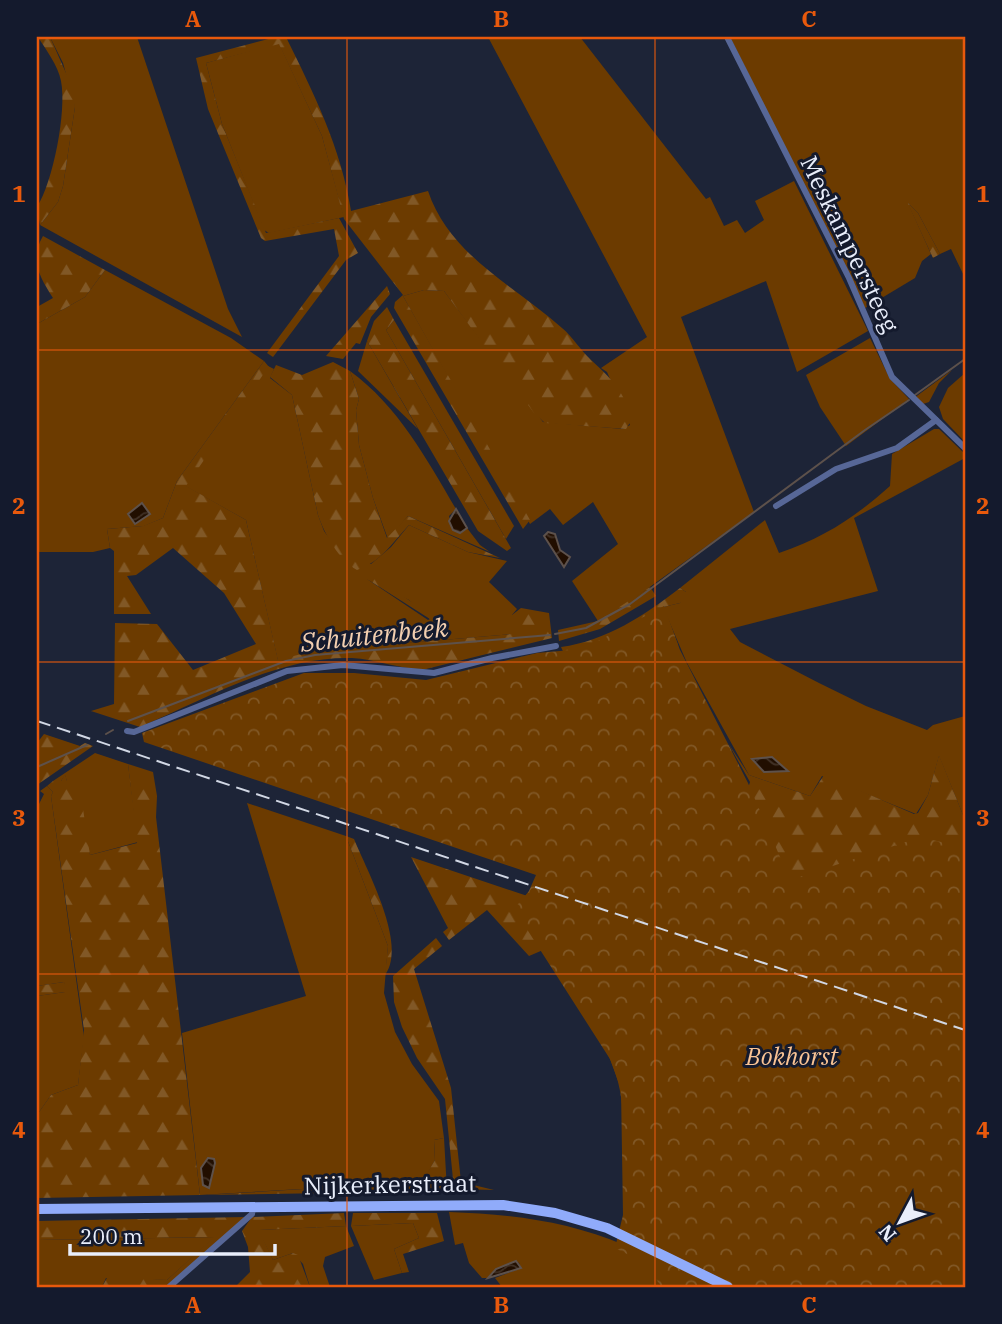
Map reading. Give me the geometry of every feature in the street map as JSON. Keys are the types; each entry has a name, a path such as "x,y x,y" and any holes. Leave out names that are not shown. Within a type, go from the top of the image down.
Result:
{"main road":[{"name":"Nijkerkerstraat","path":"37,1209 484,1204 555,1213 626,1236 728,1287"}],"street":[{"name":"Meskampersteeg","path":"727,37 849,278 892,377 965,448"},
{"path":"776,506 828,473 897,448 936,420"},
{"path":"127,731 134,732 287,671 313,666 374,667 397,672 434,673 556,646"},
{"path":"169,1287 252,1214 253,1207"}],"green space":[{"path":"38,37 50,37 74,91 75,107 63,186 58,202 40,225 37,207 48,181 57,146 62,94 57,69"},
{"path":"50,37 137,37 228,309 242,337 40,225 58,202 63,186 75,107 63,63"},
{"path":"276,37 286,37 316,100 341,165 351,211 428,191 438,214 467,252 566,332 622,394 631,421 626,429 545,423 534,413 444,291 424,290 403,296 530,520 523,529 394,308 395,302 403,295 344,219 322,136 279,44 206,63 222,124 266,233 339,218 358,253 346,260 273,357 267,353 339,256 334,229 265,241 261,238 208,109 196,58"},
{"path":"488,37 580,37 706,199 710,197 724,226 737,220 745,233 764,220 755,201 794,181 868,331 797,372 766,281 681,317 754,512 622,607 598,621 572,581 618,544 593,502 563,525 550,509 530,524 403,296 424,290 444,291 543,422 623,429 630,425 607,372 601,368 647,337"},
{"path":"730,37 965,37 965,278 951,249 940,254 918,213 908,203 931,254 922,261 915,278 865,308"},
{"path":"279,43 322,136 344,217 269,233 264,230 222,124 206,63"},
{"path":"907,202 918,213 940,254 933,258"},
{"path":"43,236 105,270 85,297 37,324 37,307 53,298 38,268 37,253"},
{"path":"105,270 231,338 264,361 177,481 163,518 144,526 107,529 110,548 93,552 37,552 37,324 85,297"},
{"path":"387,286 390,294 371,317 360,344 356,343 343,359 326,356"},
{"path":"387,307 394,320 386,330 511,548 507,551 478,531 367,341 374,321"},
{"path":"394,320 514,526 506,539 386,330"},
{"path":"870,338 890,379 909,399 846,446 820,407 806,375"},
{"path":"367,341 418,429 358,371"},
{"path":"264,361 269,367 186,486 246,520 278,660 313,651 512,634 512,615 521,608 549,613 552,638 426,669 352,658 297,664 243,681 140,727 91,711 114,704 115,623 157,624 193,670 256,644 224,593 173,548 136,575 127,576 151,614 114,614 114,551 110,548 107,529 143,526 163,518 177,481"},
{"path":"333,362 350,371 359,399 356,410 359,445 387,538 408,516 500,558 468,552 409,525 373,562 357,570 350,566 329,539 318,515 292,395 270,377 276,365 302,375"},
{"path":"268,366 274,369 270,378 292,395 318,515 324,531 346,561 371,564 391,547 409,525 468,552 507,561 489,582 517,609 512,615 513,634 313,651 278,661 246,520 185,486","holes":["367,579 409,600 430,619"]},
{"path":"952,370 939,383 929,402 923,404 914,398"},
{"path":"350,371 383,400 422,452 456,509 449,516 453,530 460,533 467,528 480,545 490,552 408,516 388,539 373,498 359,445 356,410 359,399"},
{"path":"965,373 965,442 943,419 939,407 948,388"},
{"path":"934,429 939,429 965,454 965,458 854,518 878,591 730,629 740,642 819,683 866,706 927,730 933,725 965,716 965,820 939,756 928,795 916,814 822,776 810,796 749,775 687,663 663,607 680,603 686,592 680,588 765,520 779,553 825,533 851,517 890,486 892,454"},
{"path":"371,575 430,614 430,619 367,579"},
{"path":"650,587 656,596 600,629 559,641 558,630 598,621"},
{"path":"680,588 686,592 701,589 680,603 663,607 678,645 658,656 568,662 561,647 609,633 653,608"},
{"name":"Bokhorst","path":"664,606 680,650 748,783 790,880 921,837 965,848 965,1287 661,1287 647,1264 615,1248 623,1215 621,1089 610,1059 514,909 529,891 536,875 144,742 142,733 304,673 354,673 426,680 537,653 583,649"},
{"path":"44,734 80,746 85,743 93,746 37,785 37,743"},
{"path":"728,743 749,775 810,796 824,775 914,814 918,813 928,795 939,755 965,820 964,849 781,891 744,801 750,782"},
{"path":"95,753 128,764 138,842 90,855 65,775 61,781 53,781"},
{"path":"128,764 153,772 200,1195 37,1198 37,1115 51,1095 78,1085 84,1030 51,796 53,792 47,786 53,781 61,781 65,774 67,781 78,776 90,855 137,843"},
{"path":"47,786 53,792 51,796 84,1037 78,1085 51,1095 37,1115 37,996 65,992 64,982 37,986 37,808 44,794 40,791"},
{"path":"247,803 346,836 388,946 384,993 395,1032 412,1064 439,1101 444,1138 434,1140 435,1160 423,1182 200,1195 182,1033 306,996"},
{"path":"346,836 354,839 376,888 389,927 391,962 385,975 388,946"},
{"path":"411,857 647,936 626,1220 624,1126 620,1090 610,1058 593,1026 543,950 529,956 487,910 449,940 443,932 448,928"},
{"path":"436,938 442,946 414,969 451,1088 461,1182 494,1190 454,1189 445,1099 417,1058 394,1002 393,976"},
{"path":"64,982 67,990 65,992 37,996 37,986"},
{"path":"444,1138 447,1191 205,1195 422,1182 435,1160 434,1140"},
{"path":"449,1212 516,1217 581,1230 624,1245 707,1287 502,1287 495,1278 521,1268 519,1263 516,1261 497,1269 488,1278 482,1278 469,1263 463,1243 455,1245"},
{"path":"344,1213 346,1226 259,1230 273,1260 293,1253 298,1255 310,1287 235,1287 250,1272 248,1247 242,1231 252,1217"},
{"path":"353,1213 437,1213 444,1241 403,1254 409,1272 402,1273 394,1249 419,1238 413,1223 351,1226"},
{"path":"246,1217 169,1287 102,1287 108,1276 167,1280 214,1237 37,1240 37,1221"},
{"path":"413,1223 419,1238 394,1249 402,1273 374,1280 351,1226"},
{"path":"346,1226 354,1246 325,1257 323,1266 330,1287 310,1287 303,1264 293,1253 273,1260 258,1230"},
{"path":"215,1237 167,1280 106,1278 102,1287 37,1287 37,1240"}],"water":[{"path":"142,503 150,514 135,524 128,514"},
{"path":"456,509 467,528 460,533 453,530 449,521"},
{"path":"548,532 555,534 560,550 570,557 564,567 544,536"},
{"path":"772,757 788,771 764,772 752,759"},
{"path":"208,1158 214,1159 215,1163 209,1188 203,1185 201,1168"},
{"path":"516,1261 521,1268 488,1278 496,1269"}],"waterway":[{"name":"Schuitenbeek","path":"915,395 965,359"},
{"name":"Schuitenbeek","path":"555,634 586,628 630,604 909,400"},
{"name":"Schuitenbeek","path":"128,721 286,661 315,655 550,635"},
{"name":"Schuitenbeek","path":"106,734 113,730"},
{"name":"Schuitenbeek","path":"37,767 87,745"}],"railway":[{"path":"37,721 965,1030"}]}
